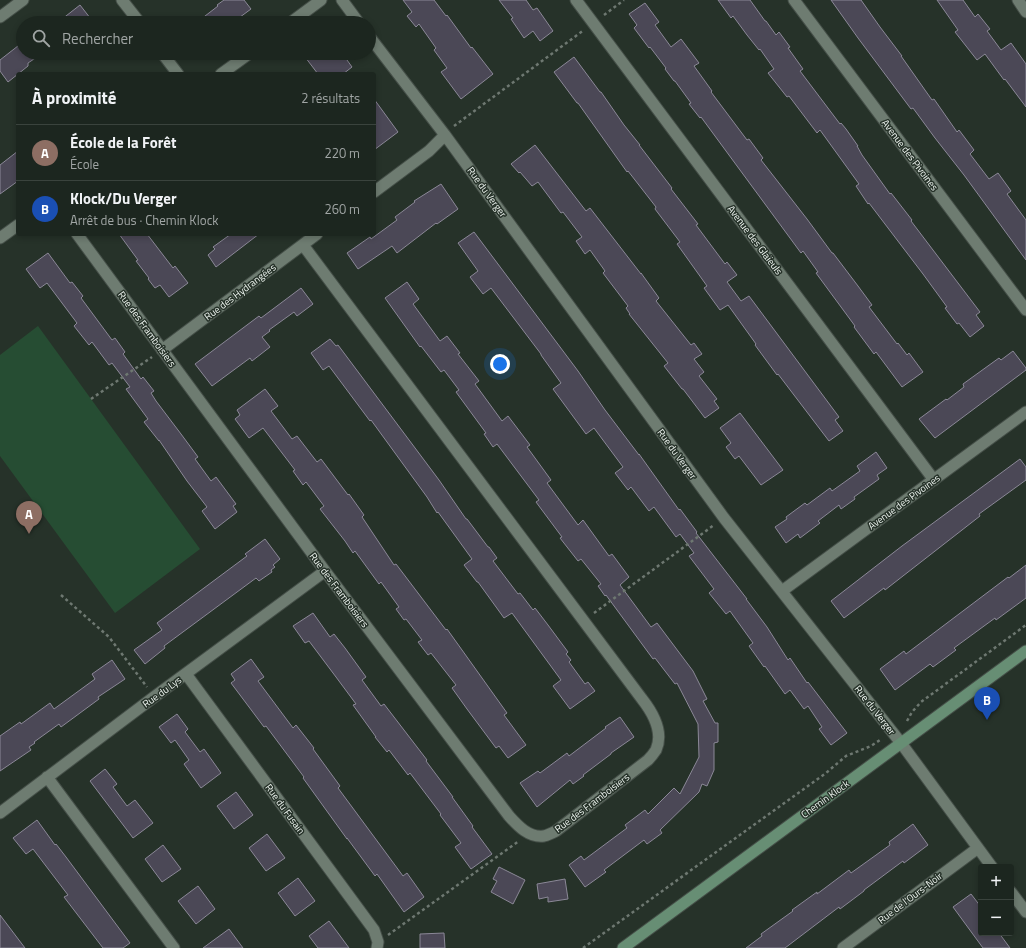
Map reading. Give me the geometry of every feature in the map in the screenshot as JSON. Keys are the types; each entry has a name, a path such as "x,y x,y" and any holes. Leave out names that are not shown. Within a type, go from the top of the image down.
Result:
{"main road":[{"name":"Chemin Klock","path":"623,948 1026,651"}],"street":[{"path":"0,17 23,0"},
{"path":"122,0 135,16"},
{"path":"299,16 321,0"},
{"path":"342,0 354,16"},
{"name":"Avenue des Glaïeuls","path":"576,0 934,480"},
{"name":"Avenue des Pivoines","path":"794,0 1026,310"},
{"path":"1018,0 1026,12"},
{"name":"Rue du Verger","path":"376,45 446,135 724,518 901,743 990,864"},
{"path":"167,60 176,72"},
{"path":"224,72 240,60"},
{"path":"376,191 429,151 446,135"},
{"path":"0,238 16,226"},
{"name":"Rue des Framboisiers","path":"77,236 325,571 509,816 520,828 529,834 545,836 556,831 648,760 656,751 659,740 656,720 584,620 303,245"},
{"name":"Rue des Hydrangées","path":"162,350 315,236"},
{"name":"Avenue des Pivoines","path":"782,591 1026,412"},
{"name":"Rue du Lys","path":"0,812 325,571"},
{"name":"Rue du Fusain","path":"186,674 374,930 377,945"},
{"path":"47,777 174,948"},
{"name":"Rue de l'Ours-Noir","path":"843,948 978,848"},
{"path":"1014,896 1026,912"}],"path":[{"path":"446,135 453,127 624,0"},
{"path":"91,399 162,350"},
{"path":"584,620 724,518"},
{"path":"62,595 109,637 154,697"},
{"path":"905,725 912,712 921,702 1026,625"},
{"path":"583,948 826,773 846,756 871,746"},
{"path":"377,945 529,834"}],"green space":[{"path":"38,326 200,549 115,613 0,456 0,355"}],"building":[{"path":"224,0 244,0 251,9 242,16 205,16 218,6 217,5"},
{"path":"403,0 434,0 493,74 461,99 441,72 447,68 434,50 436,48 419,24 416,27 407,16 412,12"},
{"path":"499,0 526,0 533,10 537,8 553,31 540,41 533,31 524,38 511,19 513,18"},
{"path":"718,0 750,0 776,35 779,32 803,69 800,71 840,124 841,123 846,129 858,146 862,155 890,194 891,193 912,220 911,221 980,312 976,315 984,326 970,337 959,323 957,324 945,308 947,307 923,274 869,203 868,204 856,186 859,184 820,130 817,133 789,96 787,97 768,73 774,69 760,49 759,50 733,16 731,18"},
{"path":"831,0 861,0 932,100 934,99 957,132 959,130 974,150 970,154 989,179 998,173 1011,191 1007,194 1026,220 1026,260 913,108 911,109"},
{"path":"937,0 963,0 975,17 978,14 990,29 987,31 1001,50 1011,43 1026,64 1026,107 985,54 977,60 955,32 958,30"},
{"path":"645,3 659,22 655,25 671,47 681,39 699,63 694,66 712,91 711,92 747,140 749,139 763,158 761,160 858,286 872,305 869,307 897,344 898,343 907,355 909,353 923,372 902,387 876,352 874,354 816,273 818,272 803,251 801,253 701,117 700,118 689,104 691,103 665,69 666,68 634,28 637,25 629,14"},
{"path":"80,5 89,16 66,16"},
{"path":"16,47 16,60 32,60 20,72 16,72 16,76 8,82 0,71 0,60"},
{"path":"574,57 672,188 671,189 698,224 696,225 725,264 727,262 737,275 727,282 741,301 749,296 839,417 835,420 843,431 829,441 778,374 777,375 728,305 720,310 704,288 707,286 677,244 680,242 655,209 656,207 628,171 627,172 554,72"},
{"path":"307,60 347,60 352,67 346,72 316,72"},
{"path":"376,102 398,132 376,148"},
{"path":"535,145 586,211 590,208 659,298 656,301 691,345 694,343 702,354 694,359 704,372 699,376 717,399 714,401 719,408 705,418 664,366 668,363 629,314 626,308 628,306 603,273 605,271 590,250 585,254 576,241 582,237 563,212 561,213 538,182 532,186 511,164"},
{"path":"16,153 16,182 0,194 0,165"},
{"path":"441,184 458,209 437,224 436,223 397,253 392,246 358,269 347,253 370,237 371,239 376,236 397,220 395,217 415,202 414,201"},
{"path":"474,232 578,371 679,510 680,509 697,532 696,533 747,599 788,660 790,658 807,683 808,682 847,733 831,745 819,729 822,727 808,706 804,709 790,690 785,694 749,646 753,643 730,611 726,614 709,593 714,589 689,556 694,553 680,534 676,537 654,507 649,511 631,487 628,490 615,473 623,467 594,428 586,434 553,389 561,383 491,288 483,294 470,277 478,271 458,243"},
{"path":"120,236 149,236 173,268 175,266 188,283 169,297 160,285 155,288 136,261 138,260"},
{"path":"228,236 256,236 216,267 208,255 215,249 213,247"},
{"path":"48,253 70,283 72,282 83,296 81,298 112,340 115,338 125,352 123,354 141,379 143,377 154,391 151,393 156,401 198,457 195,459 211,481 216,477 236,504 233,506 237,512 215,529 202,511 207,507 159,440 144,422 148,419 126,389 130,387 112,363 109,365 92,342 89,345 74,326 77,323 47,283 40,288 26,269"},
{"path":"407,282 419,299 413,304 440,341 447,336 460,353 458,354 479,381 475,384 502,421 508,416 530,445 527,447 551,480 547,483 578,525 583,520 609,556 612,554 629,577 620,585 651,627 657,623 693,671 707,699 703,701 715,723 718,723 718,742 714,743 714,770 707,786 702,784 699,792 660,830 662,833 647,844 644,840 604,870 606,872 585,887 569,865 581,856 584,860 627,828 625,825 645,810 648,814 674,788 680,794 699,757 698,724 677,683 675,684 655,658 653,659 598,586 601,584 581,559 578,561 560,538 562,537 536,502 539,500 497,444 493,447 484,434 486,433 456,392 459,390 444,370 441,372 421,346 420,347 385,298"},
{"path":"301,288 313,304 297,316 294,312 269,330 270,331 262,337 270,347 252,361 250,358 212,386 195,364 259,316 261,318"},
{"path":"330,339 336,346 338,345 439,480 466,519 489,547 497,558 493,561 518,594 520,593 533,610 535,608 568,652 566,654 571,660 569,662 585,684 588,682 595,691 570,709 553,686 561,680 512,613 504,618 464,565 472,559 438,512 437,513 371,420 370,421 329,366 323,370 311,353"},
{"path":"1013,351 1026,370 935,438 919,419 964,387 963,384 999,358 1001,360"},
{"path":"265,389 278,406 271,411 292,439 297,436 317,462 321,459 348,495 349,494 364,515 362,517 394,565 396,564 446,630 447,629 507,713 504,715 526,745 508,758 499,746 496,748 467,709 452,688 456,685 431,653 428,655 418,642 422,640 406,619 404,620 396,609 399,607 381,582 379,584 355,551 353,553 320,509 324,506 306,482 303,485 293,471 295,470 263,428 249,438 235,419 240,415 237,410"},
{"path":"740,413 783,470 761,485 739,456 735,459 726,447 731,443 720,428"},
{"path":"876,452 887,468 877,475 879,479 854,497 855,499 841,509 839,505 818,521 820,523 800,538 798,534 786,543 775,527 787,519 786,517 805,503 807,505 830,488 832,491 860,471 857,466"},
{"path":"1020,459 1026,467 1026,480 979,514 980,516 885,590 884,588 844,618 831,601 902,546"},
{"path":"265,539 280,559 273,565 275,567 271,570 272,572 259,581 256,578 164,646 165,648 145,664 134,650 162,630 157,623 247,556 245,554"},
{"path":"1026,565 1026,598 996,620 995,618 954,648 956,650 933,667 930,664 895,690 880,669 904,651 906,654"},
{"path":"313,613 330,637 334,634 345,648 366,677 362,680 381,706 384,704 427,760 426,761 492,854 471,869 455,847 461,843 440,815 441,814 410,773 408,775 389,750 387,752 375,737 353,705 356,704 309,641 305,643 293,626"},
{"path":"251,659 264,677 258,681 293,728 296,725 314,748 313,749 340,786 338,788 403,876 407,873 424,897 404,912 377,874 375,876 347,839 266,726 264,727 231,683 235,680 231,674"},
{"path":"112,660 125,679 98,697 99,699 61,727 59,724 34,742 35,743 29,747 31,750 0,771 0,736 20,722 21,724 50,703 54,709 95,679 92,674"},
{"path":"177,714 188,729 185,732 200,752 204,749 221,773 201,788 184,764 189,760 175,740 171,743 159,727"},
{"path":"620,717 634,737 611,753 573,784 570,780 537,807 520,783 538,771 540,773 567,753 569,756"},
{"path":"105,769 117,784 113,787 127,806 135,800 153,823 133,838 90,781"},
{"path":"236,792 253,815 234,829 217,806"},
{"path":"37,820 130,943 123,948 103,948 64,897 68,895 33,849 26,854 13,838"},
{"path":"913,824 928,845 904,863 903,861 840,909 839,907 785,948 746,948 762,936 761,934 817,892 817,894 849,870 851,873 890,845 889,842"},
{"path":"267,834 285,858 266,871 249,848"},
{"path":"163,845 181,869 162,882 145,859"},
{"path":"499,867 525,880 513,904 491,892 497,881 493,879"},
{"path":"298,878 315,901 295,916 278,893"},
{"path":"565,879 568,899 548,902 548,897 539,899 537,884"},
{"path":"198,886 215,909 196,924 178,901"},
{"path":"971,894 978,903 978,936 1001,936 1010,948 983,948 953,907"},
{"path":"0,915 25,948 0,948"},
{"path":"329,921 349,948 318,948 309,936"},
{"path":"229,929 243,948 203,948"},
{"path":"444,933 445,948 420,948 420,934"}],"place":[{"name":"École de la Forêt","path":"29,534"},
{"name":"Klock/Du Verger","path":"987,720"}]}
